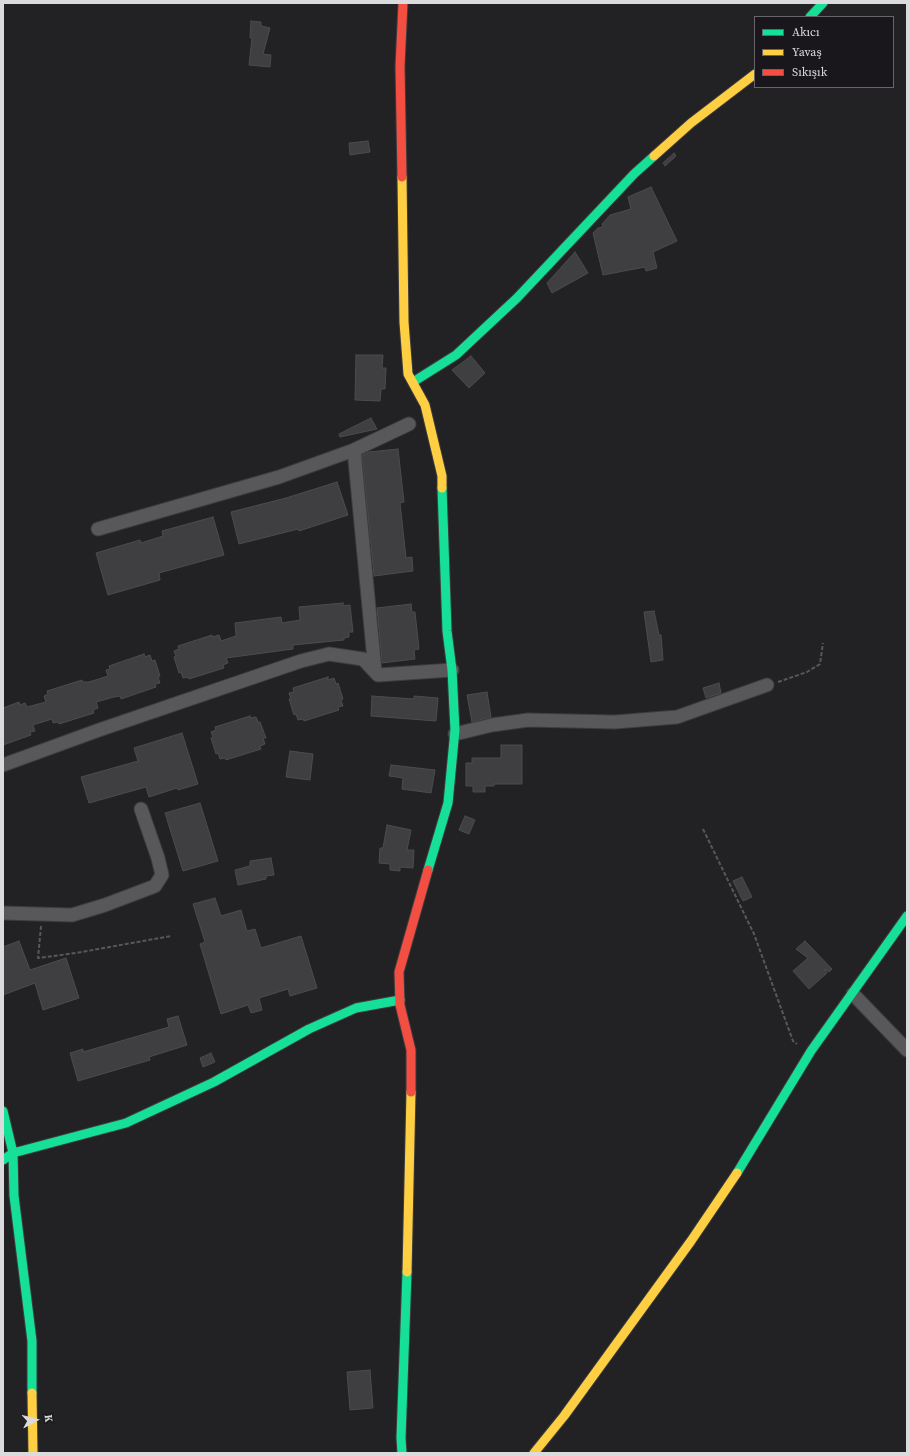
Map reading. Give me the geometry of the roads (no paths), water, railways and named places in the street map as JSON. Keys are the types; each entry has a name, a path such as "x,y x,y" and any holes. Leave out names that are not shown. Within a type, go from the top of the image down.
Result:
{"street":[{"path":"402,1453 401,1438 409,1229 411,1050 400,1000 399,972 448,803 455,734 452,670 447,631 442,476 425,405 408,374 404,322 400,66 403,3"},
{"path":"811,16 823,3"},
{"path":"413,382 456,355 517,298 634,174 692,123 754,75"},
{"path":"98,529 279,477 354,450 409,424"},
{"path":"354,450 375,671"},
{"path":"3,765 99,730 301,661 329,654 363,660 378,674 452,670"},
{"path":"455,734 492,725 528,720 615,722 677,717 767,685"},
{"path":"3,913 72,915 105,905 155,886 162,875 158,858 141,809"},
{"path":"534,1453 564,1416 691,1241 729,1186 811,1051 907,916"},
{"path":"853,994 907,1050"},
{"path":"3,1160 13,1152 126,1123 214,1082 309,1029 356,1008 400,1000"},
{"path":"3,1111 13,1152 14,1196 32,1341 33,1453"}]}
